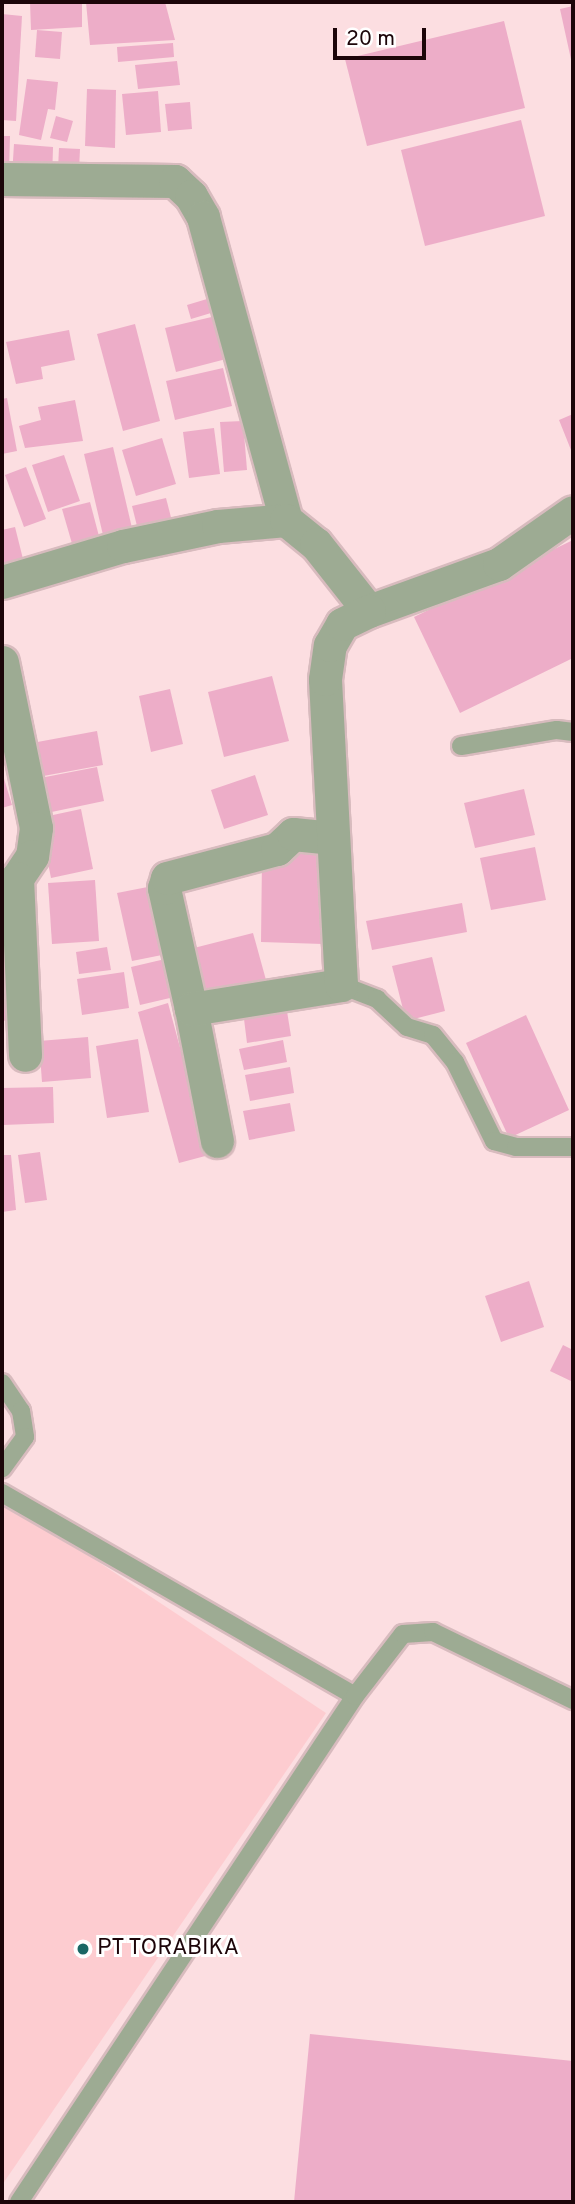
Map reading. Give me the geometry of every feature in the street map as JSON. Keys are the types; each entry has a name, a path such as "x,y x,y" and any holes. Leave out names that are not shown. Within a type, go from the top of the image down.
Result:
{"street":[{"path":"2,179 175,181 191,196 204,217 286,520 316,544 369,611"},
{"path":"191,1009 341,985 325,679 330,645 342,624 369,611 465,580 499,564 573,512"},
{"path":"2,582 136,543 218,526 286,520"},
{"path":"2,662 36,828 32,856 17,878 25,1055"},
{"path":"217,1141 164,888 167,878 277,849 293,834 333,838"}],"lane":[{"path":"461,746 557,730 573,732"},
{"path":"341,985 377,999 407,1027 433,1035 455,1062 494,1141 516,1147 573,1147"},
{"path":"2,1382 21,1411 25,1437 2,1469"},
{"path":"2,1493 355,1696"},
{"path":"19,2202 355,1696 404,1634 433,1632 573,1700"}],"shaded area":[{"name":"PT TORABIKA","path":"2,1498 326,1713 2,2185"}],"building":[{"path":"30,2 82,2 82,27 31,30"},
{"path":"86,2 165,2 175,40 90,45"},
{"path":"573,6 573,64 572,64 560,9"},
{"path":"2,14 22,16 16,121 2,120"},
{"path":"504,21 525,108 367,146 345,59"},
{"path":"37,30 62,32 60,59 35,57"},
{"path":"173,43 174,57 118,62 117,47"},
{"path":"177,61 180,85 138,89 135,65"},
{"path":"27,79 58,82 55,110 48,109 41,140 19,135"},
{"path":"87,89 116,90 115,148 85,146"},
{"path":"158,91 161,132 126,135 122,94"},
{"path":"190,102 192,129 168,131 165,104"},
{"path":"56,116 73,121 67,142 50,138"},
{"path":"521,120 545,216 425,246 401,150"},
{"path":"2,136 10,136 9,172 2,171"},
{"path":"14,144 53,147 52,179 12,176"},
{"path":"59,148 80,149 79,170 58,169"},
{"path":"217,296 221,310 191,319 187,305"},
{"path":"220,315 230,358 176,372 165,328"},
{"path":"135,324 160,421 123,431 97,334"},
{"path":"69,330 75,360 41,367 43,379 16,384 6,342"},
{"path":"223,368 232,406 175,420 166,381"},
{"path":"7,398 17,451 2,454 2,399"},
{"path":"75,400 83,441 25,448 19,426 41,420 38,407"},
{"path":"573,414 573,455 559,420"},
{"path":"243,421 247,470 224,472 220,422"},
{"path":"214,428 220,474 189,478 183,432"},
{"path":"162,438 176,484 136,496 122,450"},
{"path":"113,447 132,528 103,535 84,454"},
{"path":"64,455 80,501 48,512 32,465"},
{"path":"26,467 46,519 24,527 5,475"},
{"path":"166,498 174,529 140,538 132,506"},
{"path":"90,502 100,540 73,547 62,509"},
{"path":"15,527 23,559 2,564 2,530"},
{"path":"573,540 573,658 460,713 414,617"},
{"path":"272,676 289,741 224,757 208,692"},
{"path":"170,689 183,744 151,752 139,696"},
{"path":"97,731 103,765 38,777 32,743"},
{"path":"97,767 104,801 42,814 35,779"},
{"path":"2,772 12,805 2,808"},
{"path":"255,775 268,815 224,829 211,790"},
{"path":"524,789 535,835 475,848 464,803"},
{"path":"81,809 93,869 51,878 39,818"},
{"path":"295,838 329,840 323,944 261,942 262,859 294,860"},
{"path":"535,847 546,900 491,910 480,858"},
{"path":"95,880 99,941 52,944 48,883"},
{"path":"163,884 177,952 132,961 117,893"},
{"path":"462,903 467,932 372,950 366,921"},
{"path":"253,933 266,980 195,998 182,951"},
{"path":"107,947 111,970 79,974 76,952"},
{"path":"178,956 187,994 140,1005 131,967"},
{"path":"432,957 445,1011 406,1021 392,966"},
{"path":"124,972 129,1008 82,1015 77,979"},
{"path":"12,982 18,1019 2,1021 2,983"},
{"path":"168,1003 209,1155 179,1163 138,1012"},
{"path":"286,1005 291,1036 247,1043 243,1011"},
{"path":"526,1015 569,1110 509,1138 466,1043"},
{"path":"88,1037 91,1078 42,1082 39,1041"},
{"path":"138,1039 149,1112 107,1118 96,1046"},
{"path":"283,1040 287,1062 244,1070 239,1049"},
{"path":"290,1067 294,1093 250,1101 245,1075"},
{"path":"53,1087 54,1123 3,1125 2,1088"},
{"path":"290,1103 295,1131 249,1140 243,1111"},
{"path":"40,1152 47,1200 25,1203 18,1155"},
{"path":"2,1155 11,1155 16,1210 2,1212"},
{"path":"529,1281 544,1327 501,1342 485,1296"},
{"path":"563,1345 573,1350 573,1382 550,1371"},
{"path":"310,2034 573,2061 573,2202 294,2202"}],"place":[{"name":"PT TORABIKA","path":"83,1949"}]}
